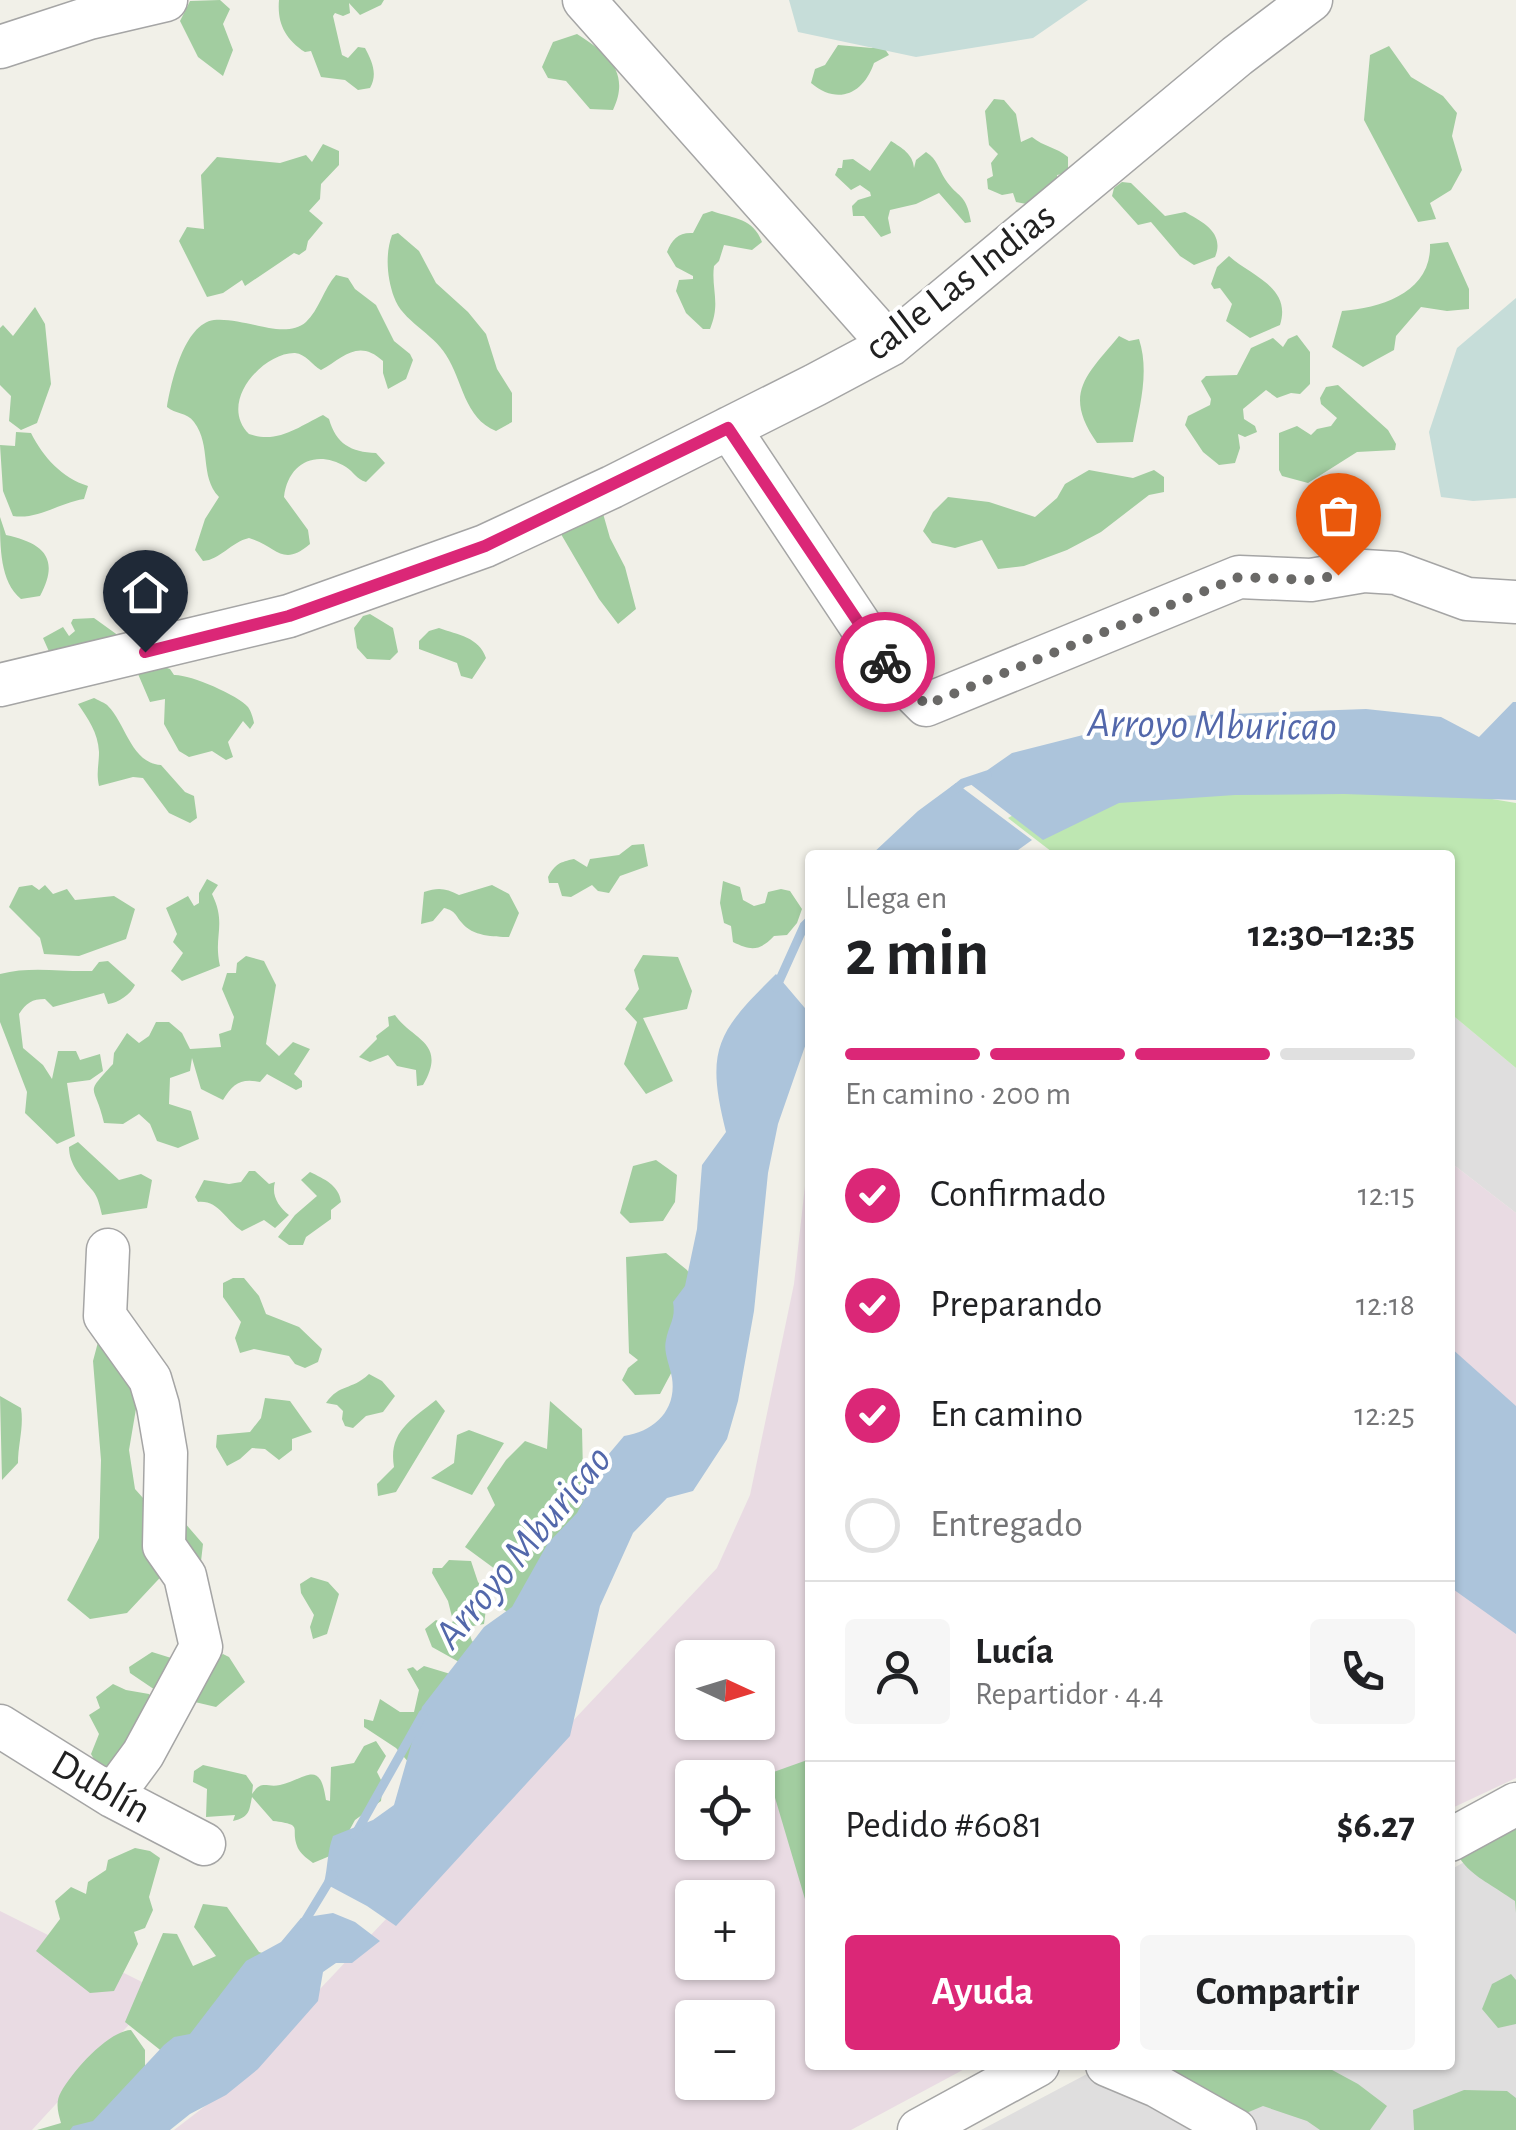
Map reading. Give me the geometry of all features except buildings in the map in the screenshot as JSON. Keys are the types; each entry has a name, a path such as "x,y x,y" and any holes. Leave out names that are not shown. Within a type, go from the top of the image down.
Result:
{"street":[{"path":"0,47 89,18 166,0"},
{"path":"584,0 890,344"},
{"name":"calle Las Indias","path":"0,685 289,616 485,546 890,344 1237,56 1311,0"},
{"path":"728,428 888,667 926,705 1239,577 1312,580 1364,571 1396,573 1468,598 1516,602"},
{"path":"108,1250 105,1316 150,1379 158,1406 166,1453 164,1546 185,1576 201,1647 143,1754 112,1796"},
{"name":"Dublín","path":"0,1726 112,1796 204,1844"},
{"path":"1455,1837 1516,1804"},
{"path":"918,2130 1029,2070"},
{"path":"1119,2070 1158,2086 1235,2130"}],"shaded area":[{"path":"789,0 1088,0 1033,38 916,57 798,32"},
{"path":"1516,298 1516,498 1473,501 1441,497 1429,432 1457,348"},
{"path":"1455,1017 1516,1068 1516,1213 1455,1166"},
{"path":"1455,1166 1516,1213 1516,1778 1455,1807"},
{"path":"805,1186 805,2070 963,2070 851,2130 174,2130 221,2094 717,1568 750,1495 794,1284"},
{"path":"1516,1833 1516,2130 981,2130 1095,2070 1455,2070 1455,1867"},
{"path":"0,1911 160,1991 32,2130 0,2130"}],"green space":[{"path":"220,0 230,9 223,24 233,50 223,76 198,57 180,21 190,1"},
{"path":"279,0 384,0 360,15 349,3 350,13 333,16 342,55 348,58 358,47 368,53 374,73 370,88 358,90 345,80 321,77 311,51 305,52 287,36 279,16"},
{"path":"577,34 613,65 619,85 613,110 590,109 566,81 548,78 542,67 553,42"},
{"path":"880,42 889,55 874,63 856,89 830,94 811,83 815,69 825,65 838,45 872,48"},
{"path":"1389,46 1411,77 1443,96 1457,113 1452,136 1462,170 1451,190 1430,203 1436,219 1418,222 1364,120 1370,55"},
{"path":"994,99 1004,100 1016,114 1021,142 1032,137 1068,157 1068,173 1057,175 1058,182 1037,206 1016,202 1013,193 1002,195 988,189 987,179 993,176 991,163 998,154 989,145 985,111"},
{"path":"891,141 909,155 914,168 916,160 926,152 933,158 964,200 971,222 965,223 939,193 890,210 891,233 881,237 864,216 853,216 852,206 871,196 870,192 860,185 851,190 835,175 838,168 842,168 843,160 853,159 870,171"},
{"path":"323,144 339,151 339,165 321,184 320,199 309,211 323,223 308,241 306,250 299,255 294,253 245,286 242,280 223,293 207,297 179,241 187,227 204,229 201,175 217,157 280,163 306,155 312,162"},
{"path":"1122,182 1131,183 1165,216 1185,212 1205,224 1217,241 1215,257 1194,265 1180,256 1151,222 1138,225 1112,196 1114,188"},
{"path":"712,211 748,224 762,242 752,250 724,245 714,266 713,320 710,329 703,329 686,313 676,291 679,280 693,276 676,267 667,252 677,237 693,233 703,214"},
{"path":"398,233 419,251 436,283 486,334 497,369 512,393 512,422 496,431 477,417 440,347 411,320 394,297 388,258 392,235"},
{"path":"1448,242 1469,289 1469,309 1421,307 1396,336 1394,350 1363,367 1332,347 1342,311 1373,306 1402,294 1423,274 1430,244"},
{"path":"1229,256 1275,292 1282,312 1280,325 1250,338 1226,321 1232,304 1220,288 1214,289 1211,284 1217,267"},
{"path":"336,275 348,278 355,289 376,305 394,341 410,354 413,360 406,379 388,389 383,361 366,351 351,352 321,370 299,354 283,355 248,381 238,408 241,421 249,434 269,437 288,433 323,415 346,445 376,453 385,463 366,482 335,462 305,462 291,475 284,497 308,530 310,544 286,555 249,538 203,561 195,550 205,519 219,497 209,480 199,431 191,419 167,407 187,343 204,324 214,320 278,329 302,325"},
{"path":"35,307 45,324 51,384 37,423 21,430 9,421 11,396 0,385 0,328 3,325 13,336"},
{"path":"1297,335 1310,352 1310,384 1300,394 1277,398 1266,390 1243,409 1244,419 1257,432 1245,437 1238,434 1240,448 1235,463 1219,465 1203,452 1185,425 1188,416 1210,405 1211,399 1201,381 1206,376 1237,375 1251,348 1273,338 1283,347"},
{"path":"1119,336 1129,341 1139,339 1144,365 1133,442 1097,443 1081,411 1080,397 1089,374"},
{"path":"1338,385 1388,430 1395,450 1357,452 1308,483 1282,476 1279,433 1297,426 1311,435 1317,429 1331,426 1337,418 1321,404 1320,398 1326,387"},
{"path":"16,432 31,433 54,466 88,486 84,499 31,516 13,516 3,491 0,445 15,446"},
{"path":"1089,470 1133,478 1154,470 1164,477 1164,492 1149,495 1101,532 1067,550 1024,566 998,569 982,540 955,548 932,543 923,531 933,512 948,497 989,502 1035,517 1057,498 1065,484"},
{"path":"602,510 610,538 625,567 636,609 618,624 558,529"},
{"path":"0,517 6,535 29,542 44,554 49,571 40,596 21,599 9,583 1,552"},
{"path":"370,614 393,628 398,652 390,660 367,659 357,648 354,628 363,616"},
{"path":"94,618 119,636 51,656 43,638 63,627 69,636 75,631 73,619"},
{"path":"439,628 467,638 483,651 486,658 472,679 461,676 457,663 419,649 419,641"},
{"path":"156,664 170,669 174,675 224,691 248,707 254,723 250,729 243,721 228,742 233,757 226,760 212,751 189,757 179,751 164,724 165,699 150,702 138,674"},
{"path":"94,698 108,706 143,757 161,765 185,792 194,796 197,818 190,823 169,813 143,778 99,786 97,738 78,704"},
{"path":"1426,788 1516,803 1516,1068 1455,1017 1455,850 1050,850 1008,818 1048,796"},
{"path":"644,844 648,866 620,876 609,893 592,885 571,897 562,896 558,883 549,883 548,877 561,863 574,859 587,867 590,859 619,855 632,845"},
{"path":"207,879 218,885 212,894 219,914 220,966 182,981 171,971 183,953 173,942 177,934 166,908 188,896 194,906 199,903 199,893"},
{"path":"723,881 740,887 743,900 754,906 765,903 768,892 790,891 802,909 797,923 787,935 774,936 760,947 733,942 731,926 724,923 720,903"},
{"path":"32,885 39,890 45,885 53,894 67,889 75,900 114,896 135,909 126,939 79,956 44,954 40,938 9,907 19,887"},
{"path":"492,885 509,894 519,913 509,937 471,931 444,908 433,921 421,924 424,892 442,889 459,895"},
{"path":"643,955 678,957 692,991 687,1009 643,1018 673,1081 646,1094 624,1064 637,1022 625,1009 639,989 634,970"},
{"path":"246,956 264,961 276,985 266,1044 279,1056 293,1042 310,1049 294,1074 302,1081 302,1087 296,1090 267,1074 260,1082 238,1084 223,1100 201,1089 192,1058 190,1071 170,1078 169,1104 191,1111 199,1139 178,1148 157,1141 150,1124 139,1114 123,1124 104,1123 95,1086 113,1064 114,1053 127,1033 139,1043 149,1036 156,1022 169,1022 182,1033 190,1049 221,1047 219,1034 231,1030 234,1017 222,989 227,973 236,973 237,963"},
{"path":"108,961 135,985 120,1000 108,1004 104,993 53,1007 40,999 30,1002 19,1014 23,1048 52,1079 58,1051 76,1051 80,1060 100,1054 103,1071 90,1080 67,1083 75,1136 57,1144 25,1113 27,1092 0,1022 0,974 92,971 99,962"},
{"path":"395,1015 430,1051 430,1071 423,1085 417,1086 416,1070 397,1066 388,1055 370,1062 359,1057 389,1026 388,1017"},
{"path":"78,1142 119,1180 141,1174 152,1180 147,1208 102,1215 95,1193 71,1160 69,1147"},
{"path":"656,1160 677,1175 675,1202 663,1221 630,1223 620,1213 633,1166"},
{"path":"249,1171 255,1171 269,1184 275,1182 277,1201 289,1215 275,1228 264,1220 242,1231 217,1207 198,1202 195,1197 204,1180 241,1182"},
{"path":"310,1172 334,1187 341,1202 331,1210 331,1219 306,1237 303,1245 289,1245 278,1237 317,1196 301,1180"},
{"path":"666,1253 687,1270 700,1290 692,1334 660,1394 635,1395 622,1380 638,1360 629,1353 626,1257"},
{"path":"244,1278 259,1296 266,1314 299,1327 322,1349 318,1362 305,1368 289,1356 254,1349 240,1353 235,1338 241,1322 223,1297 223,1283"},
{"path":"102,1327 138,1397 129,1450 135,1489 159,1516 184,1522 203,1544 200,1570 170,1567 127,1613 90,1619 67,1600 99,1538 101,1460 93,1361"},
{"path":"369,1374 382,1381 395,1396 383,1412 366,1416 353,1428 345,1426 343,1411 326,1403 336,1392"},
{"path":"0,1396 21,1408 22,1415 18,1463 2,1480"},
{"path":"265,1398 290,1401 312,1432 292,1439 292,1450 279,1460 265,1449 252,1448 227,1466 216,1447 217,1435 250,1432 261,1418"},
{"path":"436,1400 445,1411 396,1492 378,1496 377,1484 394,1467 398,1436"},
{"path":"550,1401 582,1429 584,1516 522,1621 498,1606 495,1569 465,1547 495,1505 487,1488 506,1460 525,1441 547,1449"},
{"path":"469,1430 504,1443 472,1495 431,1478 454,1463 457,1435"},
{"path":"449,1560 471,1561 478,1582 488,1594 484,1624 467,1627 477,1645 459,1662 432,1647 425,1629 436,1620 450,1626 453,1621 448,1601 432,1573 433,1568 442,1568"},
{"path":"311,1577 328,1582 339,1594 327,1634 313,1639 310,1627 314,1615 300,1584"},
{"path":"152,1652 200,1667 223,1654 245,1682 216,1707 161,1694 130,1673 129,1667"},
{"path":"424,1666 467,1679 411,1765 396,1748 364,1727 364,1719 373,1721 380,1699 400,1712 414,1712 419,1690 407,1669 413,1667 417,1671"},
{"path":"113,1684 149,1694 156,1703 144,1768 99,1768 91,1754 99,1734 89,1715 100,1708 96,1697"},
{"path":"376,1741 386,1756 377,1772 383,1784 381,1801 355,1820 337,1853 313,1863 299,1850 293,1826 273,1821 252,1797 243,1818 233,1821 235,1815 206,1817 207,1789 193,1782 194,1771 203,1765 246,1775 253,1785 252,1794 262,1785 280,1785 316,1775 326,1800 330,1801 331,1767 354,1763 364,1746"},
{"path":"805,1761 805,1899 775,1798 775,1772"},
{"path":"1455,1815 1507,1815 1516,1822 1516,1913 1515,1901 1477,1876 1460,1859 1455,1847"},
{"path":"135,1848 160,1858 149,1897 153,1910 145,1928 134,1932 138,1944 114,1991 90,1993 36,1951 60,1919 55,1901 71,1887 86,1894 88,1882 106,1870 108,1860"},
{"path":"203,1904 227,1907 259,1952 289,1961 174,2061 125,2022 163,1933 177,1934 193,1966 216,1956 194,1927"},
{"path":"1511,1974 1516,1980 1516,2024 1498,2028 1482,2009 1492,1984"},
{"path":"131,2030 145,2050 145,2071 117,2130 37,2130 61,2123 58,2100 73,2074 112,2037"},
{"path":"1169,2070 1332,2070 1387,2106 1370,2130 1320,2130 1307,2121 1263,2106 1206,2130 1169,2106"},
{"path":"1464,2090 1507,2091 1516,2098 1516,2130 1414,2130 1413,2110"}],"water":[{"path":"1513,702 1516,800 1344,794 1235,795 1119,803 1043,840 969,783 1012,753 1154,717 1366,709 1441,717 1479,737"},
{"path":"956,783 1032,840 1018,850 876,850 918,811"},
{"path":"776,974 805,1008 805,1046 778,1124 768,1173 754,1311 727,1439 693,1491 667,1498 633,1533 600,1606 570,1736 396,1926 324,1883 333,1836 373,1820 394,1805 422,1707 484,1627 512,1607 548,1543 577,1513 608,1455 624,1436 645,1430 667,1409 673,1390 665,1345 673,1302 685,1286 697,1229 702,1165 726,1132 717,1061 721,1044 740,1011"},
{"path":"1455,1351 1516,1406 1516,1634 1455,1591"},
{"path":"333,1913 355,1922 380,1941 352,1963 336,1963 323,1972 318,2001 258,2069 226,2095 170,2130 70,2130 93,2121 174,2037 190,2034 246,1961 281,1942 301,1918"}],"waterway":[{"name":"Arroyo Mburicao","path":"952,792 963,783 987,775"},
{"name":"Arroyo Mburicao","path":"776,988 805,925"},
{"name":"Arroyo Mburicao","path":"355,1835 423,1714"},
{"name":"Arroyo Mburicao","path":"302,1926 333,1875"}],"way so far":[{"path":"885,662 926,705 1239,577 1312,580 1338,575"}],"route":[{"path":"145,652 289,616 485,546 728,428 885,662"}]}
